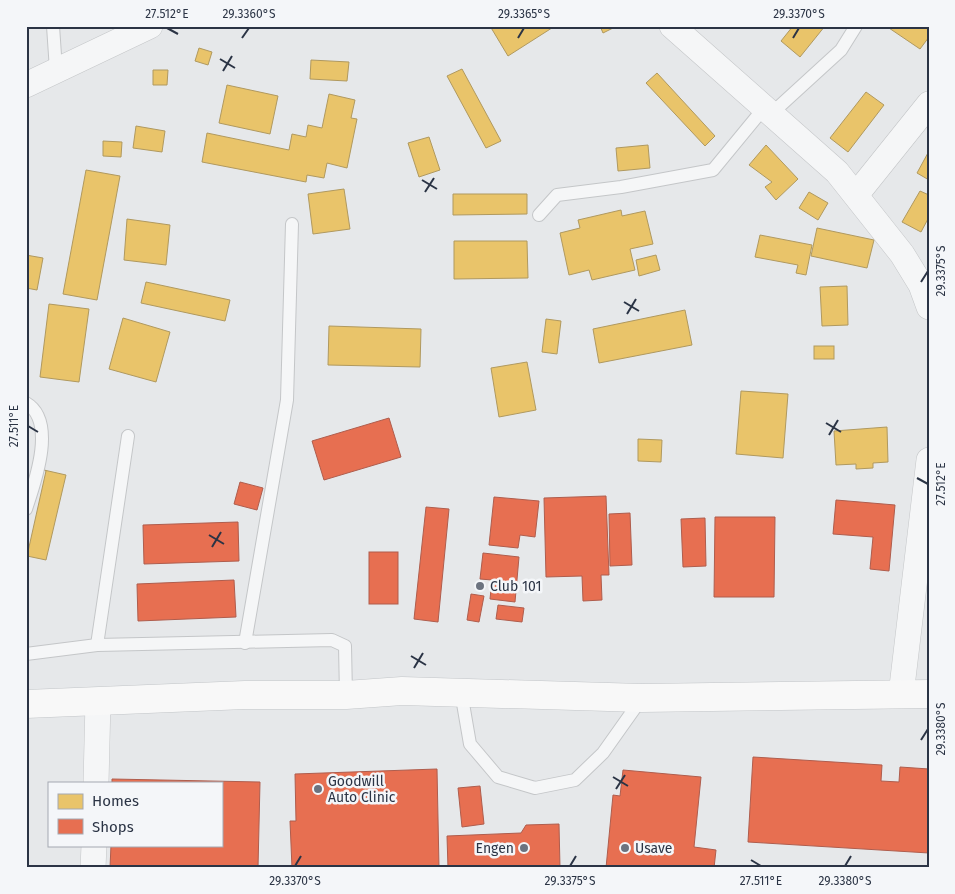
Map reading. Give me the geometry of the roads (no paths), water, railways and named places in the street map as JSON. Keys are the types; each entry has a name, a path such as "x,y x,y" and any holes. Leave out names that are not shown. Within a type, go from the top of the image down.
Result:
{"main road":[{"path":"26,704 245,695 346,695 402,691 642,698 929,694"}],"street":[{"path":"26,85 150,26"},
{"path":"672,26 837,172 902,254 926,294"},
{"path":"856,195 929,104"},
{"path":"901,695 929,460"},
{"path":"96,782 98,701"},
{"path":"93,868 94,846"}],"lane":[{"path":"53,26 56,70"},
{"path":"540,215 557,194 621,187 713,170 768,111 841,50 856,26"},
{"path":"244,643 288,400 292,224"},
{"path":"26,403 33,407 41,420 42,446 26,509"},
{"path":"97,645 128,436"},
{"path":"26,654 97,645 332,640 345,646 346,695"},
{"path":"461,692 470,744 498,777 535,788 575,780 603,753 642,698"}],"place":[{"name":"Club 101","path":"480,586"},
{"name":"Goodwill Auto Clinic","path":"318,789"},
{"name":"Engen","path":"524,848"},
{"name":"Usave","path":"625,848"}]}
